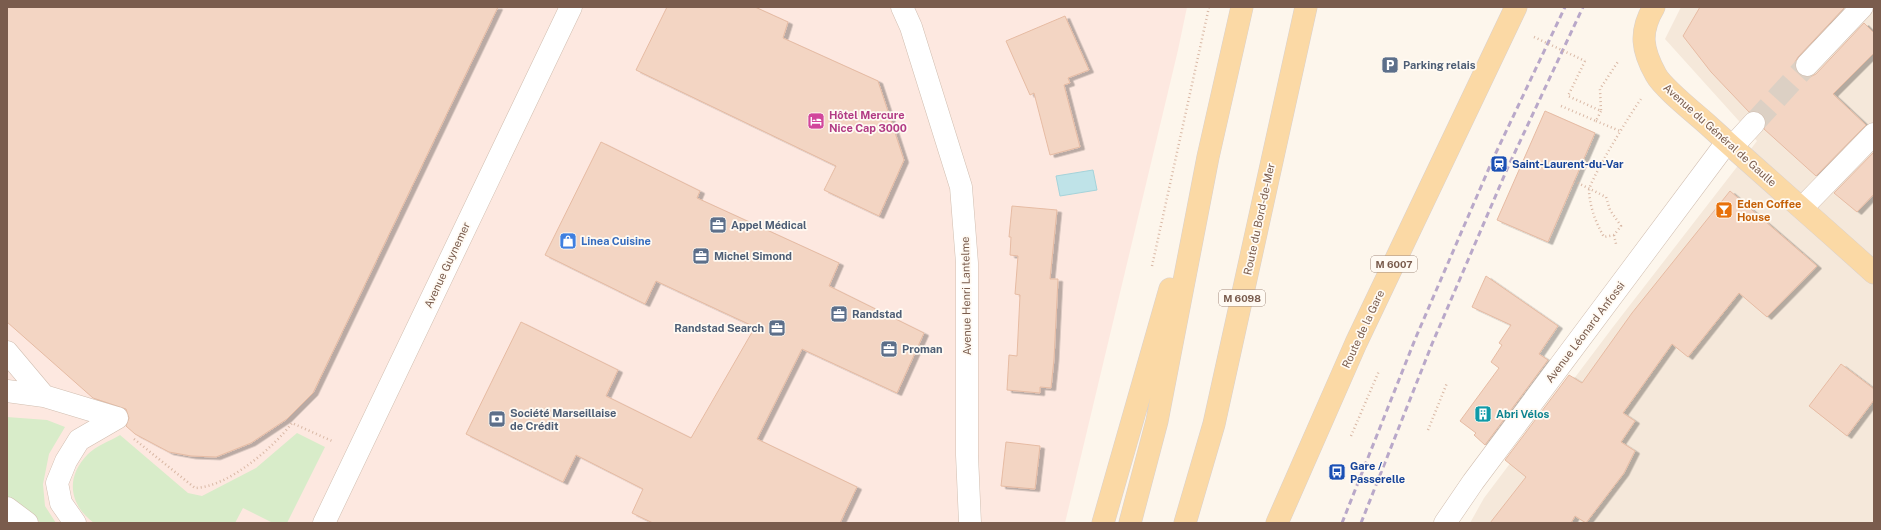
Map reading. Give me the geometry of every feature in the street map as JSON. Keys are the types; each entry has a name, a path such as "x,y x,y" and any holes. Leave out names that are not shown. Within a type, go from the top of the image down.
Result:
{"main road":[{"path":"1130,523 1157,421 1208,157 1242,7"},
{"name":"Route du Bord-de-Mer","path":"1185,523 1214,424 1306,7"},
{"name":"Route de la Gare","path":"1277,523 1356,343 1516,7"},
{"path":"1654,7 1647,19 1643,34 1645,50 1656,77"},
{"name":"Avenue du Général de Gaulle","path":"1656,77 1730,145 1874,272"},
{"path":"1103,523 1208,157"}],"street":[{"path":"555,7 560,31"},
{"name":"Avenue Guynemer","path":"324,523 571,7"},
{"name":"Avenue Henri Lantelme","path":"902,7 911,27 961,187 967,263 967,455 970,523"},
{"path":"1807,65 1862,7"},
{"name":"Avenue Léonard Anfossi","path":"1445,523 1473,482 1730,145 1754,123"},
{"path":"1802,208 1874,134"},
{"path":"7,352 44,396"},
{"path":"7,391 44,396 114,420"},
{"path":"75,523 61,503 57,483 66,461 79,440 114,420"},
{"path":"7,508 27,523"}],"path":[{"path":"1193,78 1209,7"},
{"path":"1534,37 1585,61 1568,96 1601,111"},
{"path":"1596,121 1601,111 1600,89 1620,58 1645,50"},
{"path":"1574,181 1589,189 1606,197 1610,210 1621,226 1614,235 1604,237 1594,218 1589,189 1620,131 1656,77"},
{"path":"1561,106 1620,131"},
{"path":"1351,436 1379,371"},
{"path":"1428,430 1447,383"},
{"path":"114,420 195,488 204,488 238,471 280,438 292,423 358,453"}],"shaded area":[{"path":"7,7 1187,7 1065,523 7,523"},
{"path":"1681,7 1874,7 1874,523 1470,523 1484,498 1613,327 1757,141 1665,39"}],"green space":[{"path":"7,417 47,420 65,427 49,454 43,484 45,506 56,523 41,523 7,496"},
{"path":"297,433 325,447 287,523 273,523 243,508 235,523 94,523 79,508 75,499 73,481 81,463 95,448 120,435 188,493 202,496 256,468"}],"water":[{"path":"1093,170 1097,190 1060,196 1056,176"}],"building":[{"path":"7,7 498,7 313,393 287,419 251,443 216,457 191,456 169,452 135,434 126,426 129,418 126,409 93,398 7,322"},
{"name":"Hôtel Mercure Nice Cap 3000","path":"667,7 755,7 788,22 783,38 878,81 904,160 879,216 824,190 836,166 636,70"},
{"path":"1700,7 1845,7 1795,62 1795,69 1804,77 1810,77 1816,74 1864,23 1874,33 1874,53 1833,94 1866,125 1816,176 1764,129 1766,120 1763,114 1756,111 1749,112 1711,72 1683,36"},
{"path":"1065,16 1089,70 1068,78 1070,83 1064,85 1080,147 1050,155 1034,93 1030,95 1006,41"},
{"path":"1545,111 1595,133 1548,242 1497,220"},
{"path":"601,142 700,191 697,198 839,263 829,286 924,333 897,393 802,349 757,439 857,487 840,523 653,523 632,513 643,489 576,455 563,482 466,434 521,322 618,370 606,396 691,438 755,327 656,281 645,304 545,255"},
{"path":"1874,152 1874,194 1857,212 1834,193"},
{"path":"1730,191 1817,266 1767,317 1739,293 1688,357 1672,344 1623,413 1635,421 1621,442 1635,451 1624,473 1586,523 1575,516 1571,523 1490,523 1526,477 1505,460 1569,375 1582,383 1632,313"},
{"path":"1012,206 1057,210 1050,279 1058,279 1054,359 1051,388 1040,387 1040,393 1007,390 1009,355 1017,356 1020,295 1015,294 1018,256 1010,255 1011,237 1009,237"},
{"path":"1486,276 1558,326 1539,354 1548,360 1485,445 1474,435 1476,433 1460,421 1499,368 1491,362 1502,345 1499,343 1511,325 1472,307"},
{"path":"1841,364 1874,389 1874,400 1847,436 1809,406"},
{"path":"1006,442 1040,446 1035,489 1001,486"}],"tunnel":[{"path":"1754,123 1807,65"}],"railway":[{"path":"1342,523 1416,337 1493,159 1565,7"},
{"path":"1361,523 1432,344 1508,167 1583,7"}],"place":[{"name":"Parking relais","path":"1390,65"},
{"name":"Hôtel Mercure Nice Cap 3000","path":"816,121"},
{"name":"Saint-Laurent-du-Var","path":"1499,164"},
{"name":"Eden Coffee House","path":"1724,210"},
{"name":"Appel Médical","path":"718,225"},
{"name":"Linea Cuisine","path":"568,241"},
{"name":"Michel Simond","path":"701,256"},
{"name":"Randstad","path":"839,314"},
{"name":"Randstad Search","path":"777,328"},
{"name":"Proman","path":"889,349"},
{"name":"Abri Vélos","path":"1483,414"},
{"name":"Société Marseillaise de Crédit","path":"497,419"},
{"name":"Gare / Passerelle","path":"1337,472"}]}
